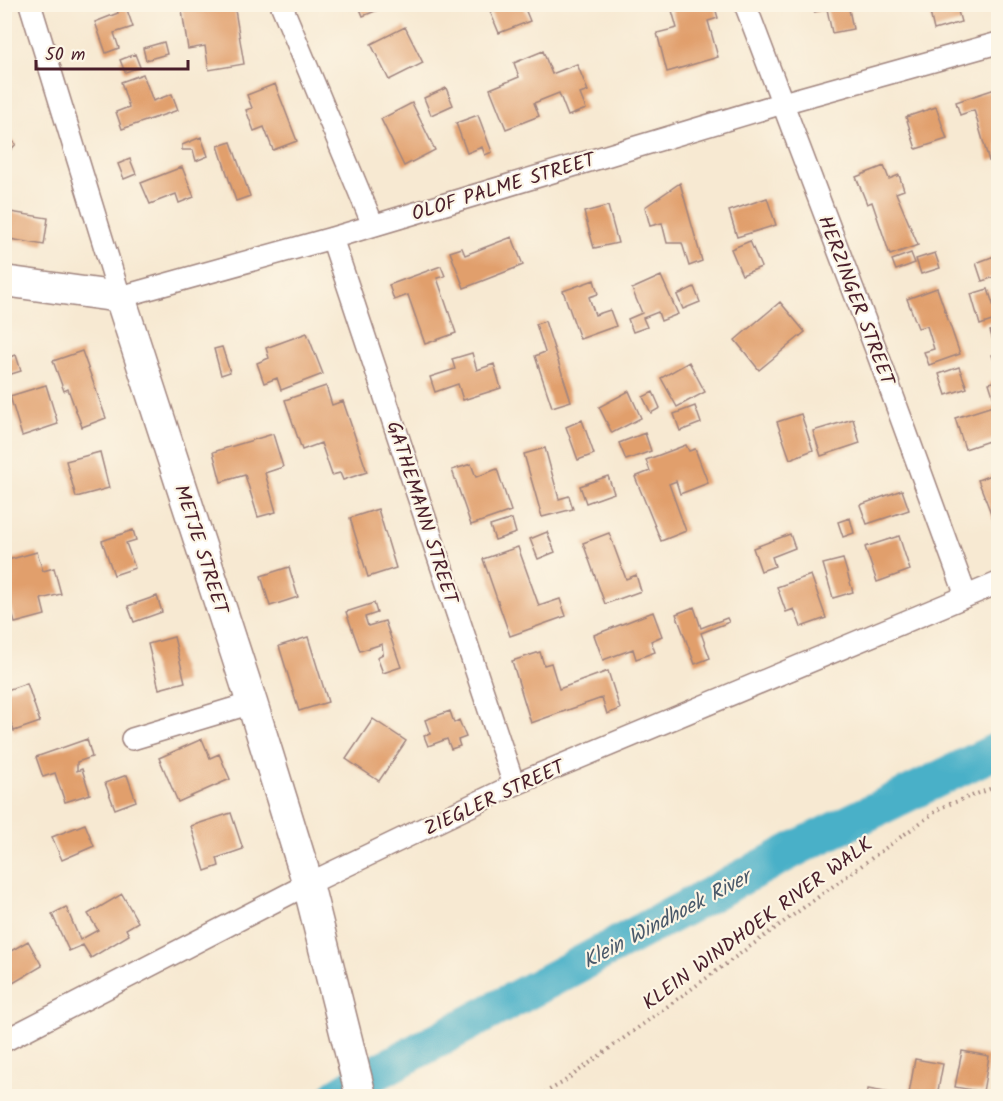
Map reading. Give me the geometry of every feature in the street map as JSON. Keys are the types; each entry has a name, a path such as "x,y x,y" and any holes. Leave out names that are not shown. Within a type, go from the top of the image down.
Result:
{"street":[{"name":"METJE STREET","path":"30,4 120,297 252,703 308,884 361,1096"},
{"path":"281,4 373,225"},
{"name":"HERZINGER STREET","path":"745,4 875,347 966,596"},
{"name":"OLOF PALME STREET","path":"4,281 120,297 332,238 783,103 999,43"},
{"name":"GATHEMANN STREET","path":"332,238 514,785"},
{"name":"ZIEGLER STREET","path":"4,1041 308,884 514,785 999,583"},
{"path":"132,738 252,703"}],"path":[{"name":"KLEIN WINDHOEK RIVER WALK","path":"539,1096 562,1083 942,807 999,786"}],"building":[{"path":"115,4 125,4 133,27 114,33 119,48 106,53 95,22 118,13"},
{"path":"181,4 234,4 244,64 209,70 205,46 188,49"},
{"path":"358,4 390,4 390,5 363,16"},
{"path":"487,4 523,4 530,21 499,33"},
{"path":"678,4 714,4 718,18 708,21 718,57 667,72 657,33 677,28 671,7"},
{"path":"813,4 848,4 853,29 832,33 827,9 814,12"},
{"path":"928,4 956,4 961,22 934,30"},
{"path":"405,27 423,63 389,80 371,44"},
{"path":"164,42 167,54 146,60 143,48"},
{"path":"543,51 552,74 577,64 588,91 580,94 586,109 568,116 559,93 534,103 539,116 506,129 490,89 519,77 514,63"},
{"path":"135,54 140,67 125,72 120,60"},
{"path":"143,74 153,101 172,94 178,110 122,129 116,112 129,107 121,82"},
{"path":"275,84 297,141 273,150 264,127 254,131 246,110 252,108 247,95"},
{"path":"446,88 453,105 431,115 424,98"},
{"path":"998,88 998,159 989,161 974,110 960,115 956,102"},
{"path":"412,103 435,150 404,166 381,119"},
{"path":"936,107 947,139 916,149 906,117"},
{"path":"478,115 492,152 485,155 482,147 467,153 456,123"},
{"path":"4,134 16,144 4,157"},
{"path":"201,137 208,156 196,161 193,150 182,150 182,145"},
{"path":"231,142 250,196 236,201 218,146"},
{"path":"130,159 136,174 124,179 118,164"},
{"path":"884,166 889,179 899,175 904,190 896,193 918,245 890,255 872,202 867,204 856,177"},
{"path":"182,167 194,197 179,203 176,194 150,204 141,183"},
{"path":"680,183 702,261 689,266 682,243 667,243 662,223 650,226 645,207"},
{"path":"767,198 776,225 737,237 729,211"},
{"path":"608,206 618,243 594,248 584,212"},
{"path":"4,211 48,218 44,245 4,238"},
{"path":"512,237 523,265 464,288 450,252 462,248 465,255"},
{"path":"750,241 761,267 742,275 731,249"},
{"path":"911,253 915,263 896,270 892,260"},
{"path":"935,253 940,268 921,274 916,259"},
{"path":"997,255 998,276 982,281 976,263"},
{"path":"441,266 445,276 437,278 456,333 425,344 408,295 394,300 389,285"},
{"path":"661,276 678,314 661,321 658,312 643,318 647,327 633,332 628,319 642,313 632,289"},
{"path":"594,280 598,294 589,297 595,315 610,310 616,326 580,339 563,291"},
{"path":"694,287 700,302 683,309 677,295"},
{"path":"937,288 960,354 929,365 924,352 934,349 927,326 918,328 907,299"},
{"path":"988,289 998,319 980,325 971,294"},
{"path":"780,302 805,332 759,370 735,340"},
{"path":"545,321 571,401 552,407 535,356 545,352 536,324"},
{"path":"998,328 998,345 995,347 990,331"},
{"path":"307,333 323,374 281,390 277,378 264,383 257,363 269,358 266,348"},
{"path":"222,347 230,372 221,375 214,349"},
{"path":"82,351 106,418 82,427 68,389 64,391 53,361"},
{"path":"472,353 477,370 494,364 501,388 463,400 458,384 435,392 430,377 455,369 452,359"},
{"path":"998,353 998,372 992,355"},
{"path":"16,355 21,371 5,376 4,359"},
{"path":"689,362 705,392 677,407 661,378"},
{"path":"959,367 967,388 946,395 939,374"},
{"path":"998,381 998,404 996,405 989,383"},
{"path":"46,385 58,424 22,436 10,396"},
{"path":"326,386 332,405 343,401 367,472 343,480 340,473 332,475 321,443 302,450 285,400"},
{"path":"629,391 641,418 612,433 599,407"},
{"path":"653,392 660,408 651,413 643,397"},
{"path":"996,405 998,438 965,449 955,418"},
{"path":"695,406 701,423 680,431 674,414"},
{"path":"801,414 813,450 790,459 777,422"},
{"path":"853,419 860,443 821,456 813,431"},
{"path":"582,420 594,454 578,460 566,427"},
{"path":"645,433 651,451 626,460 619,443"},
{"path":"273,434 283,467 265,473 276,512 258,517 245,475 221,482 213,452"},
{"path":"686,445 689,451 695,449 708,483 680,494 676,481 669,484 686,531 661,541 635,477 650,471 646,460"},
{"path":"545,448 559,499 569,496 573,509 542,517 524,454"},
{"path":"100,452 109,488 76,497 66,461"},
{"path":"471,464 476,477 497,469 511,511 471,525 452,470"},
{"path":"998,472 998,531 978,480"},
{"path":"608,476 614,493 586,503 580,486"},
{"path":"902,490 909,510 867,524 860,505"},
{"path":"378,509 396,568 368,577 350,518"},
{"path":"850,518 854,533 843,537 838,522"},
{"path":"512,519 516,533 495,540 490,526"},
{"path":"133,530 136,540 126,543 135,568 114,575 102,541"},
{"path":"547,532 555,552 538,559 530,539"},
{"path":"609,533 626,579 636,575 641,591 605,604 583,543"},
{"path":"790,534 795,548 772,557 775,566 761,571 753,548"},
{"path":"899,536 910,570 877,582 865,547"},
{"path":"518,547 539,606 560,599 566,616 510,636 483,559"},
{"path":"37,552 43,571 54,568 61,594 41,599 45,615 15,623 4,585 4,561"},
{"path":"843,559 853,592 833,598 823,564"},
{"path":"289,567 298,597 270,606 261,576"},
{"path":"811,575 826,618 801,627 794,609 786,612 777,587"},
{"path":"157,596 162,612 134,622 128,606"},
{"path":"374,603 377,613 365,617 368,626 385,621 401,667 383,673 377,657 383,654 382,644 360,651 346,612"},
{"path":"694,607 701,628 727,618 729,622 701,633 710,658 695,664 676,614"},
{"path":"653,612 662,636 651,641 655,652 636,659 633,649 603,660 594,635"},
{"path":"174,637 185,682 159,689 148,644"},
{"path":"308,637 328,702 299,711 279,646"},
{"path":"540,652 544,665 551,663 559,689 608,671 620,709 607,714 602,698 531,723 512,661"},
{"path":"27,683 40,722 14,731 4,704 4,691"},
{"path":"450,711 454,723 459,720 466,737 458,740 460,746 451,749 447,739 428,746 424,736 430,734 425,720"},
{"path":"373,719 406,741 379,781 346,759"},
{"path":"87,739 92,757 77,762 77,771 82,769 90,794 65,802 55,773 43,777 36,757"},
{"path":"202,739 210,758 219,754 230,779 178,802 159,758"},
{"path":"127,775 136,801 115,809 105,783"},
{"path":"231,813 243,849 217,858 219,866 205,871 191,826"},
{"path":"85,824 94,846 62,860 52,837"},
{"path":"122,894 138,922 126,929 129,935 91,958 83,945 69,951 52,914 66,907 80,940 98,930 88,914"},
{"path":"28,941 42,966 8,986 4,980 4,955"},
{"path":"962,1051 989,1056 983,1092 955,1087"},
{"path":"915,1059 943,1064 937,1096 909,1094"},
{"path":"868,1089 896,1094 895,1096 867,1096"}],"waterway":[{"name":"Klein Windhoek River","path":"337,1096 359,1082 799,847 998,750"}]}
